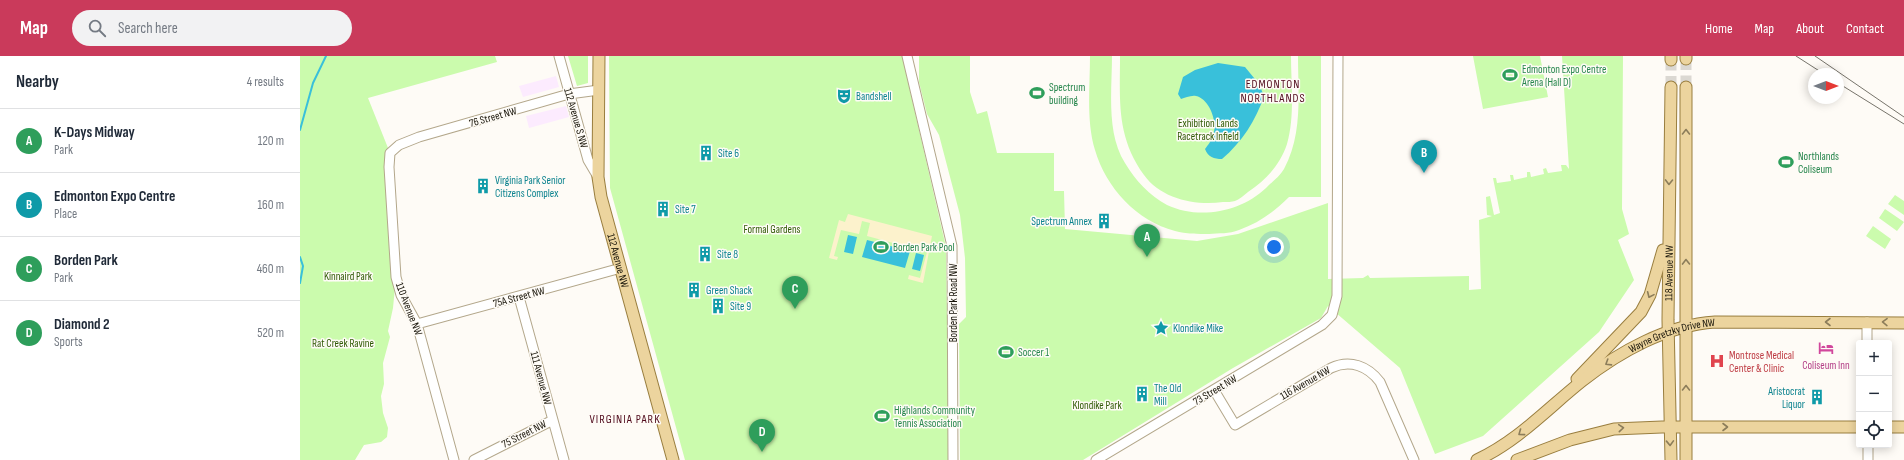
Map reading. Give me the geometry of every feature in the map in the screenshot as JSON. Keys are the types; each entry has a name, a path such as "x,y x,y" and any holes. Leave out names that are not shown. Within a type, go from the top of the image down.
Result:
{"main road":[{"name":"112 Avenue NW","path":"598,56 598,177 601,197 673,460"},
{"name":"118 Avenue NW","path":"1671,87 1668,216 1669,427 1671,460"},
{"name":"118 Avenue NW","path":"1686,87 1686,460"},
{"path":"1551,408 1641,312 1650,295 1659,268 1668,216"},
{"name":"Wayne Gretzky Drive NW","path":"1478,460 1491,454 1525,430 1600,368 1639,346 1686,327 1704,323 1724,322 1904,323"},
{"path":"1517,460 1570,440 1598,432 1634,427 1856,427"},
{"path":"1892,427 1904,427"}],"street":[{"name":"112 Avenue S NW","path":"559,56 588,160 598,177"},
{"name":"Borden Park Road NW","path":"907,56 952,246 953,460"},
{"name":"73 Street NW","path":"1096,460 1322,325 1332,316 1337,296 1338,56"},
{"name":"76 Street NW","path":"390,153 399,145 419,137 569,94 599,90"},
{"name":"110 Avenue NW","path":"390,153 389,167 396,277 401,295 416,324 454,460"},
{"name":"75A Street NW","path":"416,324 621,268"},
{"name":"111 Avenue NW","path":"519,297 564,460"},
{"path":"1867,322 1867,340"},
{"name":"116 Avenue NW","path":"1214,390 1235,425 1331,368 1348,363 1360,366 1375,376 1380,382 1414,460"},
{"name":"75 Street NW","path":"474,460 553,420"},
{"path":"1868,448 1868,460"}],"shaded area":[{"path":"556,76 559,87 523,97 519,86"},
{"path":"566,106 569,117 529,128 526,116"}],"green space":[{"name":"Kinnaird Park","path":"300,56 495,56 497,62 368,98 390,153 396,277 393,308 388,331 390,337 383,363 384,384 381,396 383,413 388,428 387,437 381,442 364,445 355,460 300,460"},
{"path":"568,56 588,56 588,83 577,86"},
{"name":"Formal Gardens","path":"609,56 902,56 946,247 949,460 685,460 610,188"},
{"name":"Klondike Park","path":"919,56 970,56 970,92 977,114 987,111 997,153 1054,153 1054,191 1064,191 1065,229 1197,241 1238,234 1328,203 1328,279 1363,278 1368,275 1370,278 1469,276 1469,290 1481,289 1479,220 1492,216 1487,215 1486,197 1490,196 1494,215 1500,213 1493,178 1496,178 1497,183 1511,181 1510,175 1513,175 1514,180 1527,177 1527,172 1530,172 1531,177 1544,174 1543,169 1546,168 1548,173 1562,171 1561,165 1566,165 1569,169 1562,56 1623,56 1622,209 1629,234 1618,240 1634,280 1599,332 1483,436 1435,454 1400,368 1328,306 1321,318 1233,368 1083,460 960,460 959,324 966,317 965,258 960,215 939,135 927,114 919,82"},
{"path":"1090,56 1112,56 1111,111 1115,138 1119,151 1133,175 1143,187 1167,205 1179,210 1206,213 1232,208 1244,203 1266,188 1282,172 1290,156 1297,128 1299,99 1298,56 1321,56 1321,197 1289,197 1278,208 1260,220 1239,230 1228,233 1183,233 1161,226 1148,219 1136,211 1115,190 1100,164 1095,150 1089,115"},
{"name":"Exhibition Lands Racetrack Infield","path":"1120,56 1291,56 1291,122 1284,152 1272,171 1261,182 1234,201 1213,203 1191,202 1169,195 1160,190 1144,175 1128,146 1124,132 1120,103"},
{"name":"Edmonton Expo Centre Arena (Hall D)","path":"1473,56 1540,56 1548,97 1483,109"},
{"path":"1895,195 1904,201 1904,215 1888,204"},
{"path":"1885,209 1904,222 1897,231 1879,218"},
{"path":"1873,226 1891,239 1885,249 1866,236"}],"sand":[{"path":"848,214 932,236 923,283 908,279 909,275 920,278 927,252 867,236 870,223 862,221 859,234 841,230 834,256 838,257 837,260 829,258 839,220 845,222"}],"water":[{"path":"1218,63 1245,67 1259,84 1264,96 1257,114 1248,130 1222,159 1212,157 1205,149 1212,139 1214,130 1214,118 1209,106 1201,98 1196,96 1181,99 1178,94 1183,77 1195,70"},
{"path":"848,235 857,237 853,254 844,252"},
{"path":"867,240 910,251 905,268 862,257"},
{"path":"916,253 924,255 920,271 912,269"}],"waterway":[{"path":"300,130 313,83 326,56"},
{"path":"300,257 303,266 300,283"}],"tunnel":[{"path":"1686,59 1686,87"},
{"path":"1671,60 1671,87"}],"tram line":[{"path":"1796,56 1815,68"},
{"path":"1815,56 1904,117"},
{"path":"1844,87 1904,124"}],"place":[{"name":"Edmonton Expo Centre Arena (Hall D)","path":"1510,75"},
{"name":"Spectrum building","path":"1037,93"},
{"name":"Bandshell","path":"844,96"},
{"name":"Site 6","path":"706,153"},
{"name":"Northlands Coliseum","path":"1786,162"},
{"name":"Edmonton Expo Centre","path":"1424,173"},
{"name":"Virginia Park Senior Citizens Complex","path":"483,186"},
{"name":"Site 7","path":"663,209"},
{"name":"Spectrum Annex","path":"1104,221"},
{"name":"Borden Park Pool","path":"881,247"},
{"name":"Site 8","path":"705,254"},
{"name":"K-Days Midway","path":"1147,257"},
{"name":"Green Shack","path":"694,290"},
{"name":"Site 9","path":"718,306"},
{"name":"Borden Park","path":"795,309"},
{"name":"Klondike Mike","path":"1161,328"},
{"name":"Coliseum Inn","path":"1826,348"},
{"name":"Soccer 1","path":"1006,352"},
{"name":"Montrose Medical Center & Clinic","path":"1717,361"},
{"name":"The Old Mill","path":"1142,394"},
{"name":"Aristocrat Liquor","path":"1817,397"},
{"name":"Highlands Community Tennis Association","path":"882,416"},
{"name":"Diamond 2","path":"762,452"}],"district":[{"name":"EDMONTON NORTHLANDS","path":"1273,91"},
{"name":"VIRGINIA PARK","path":"625,419"}],"park label":[{"name":"Rat Creek Ravine","path":"343,343"}]}
